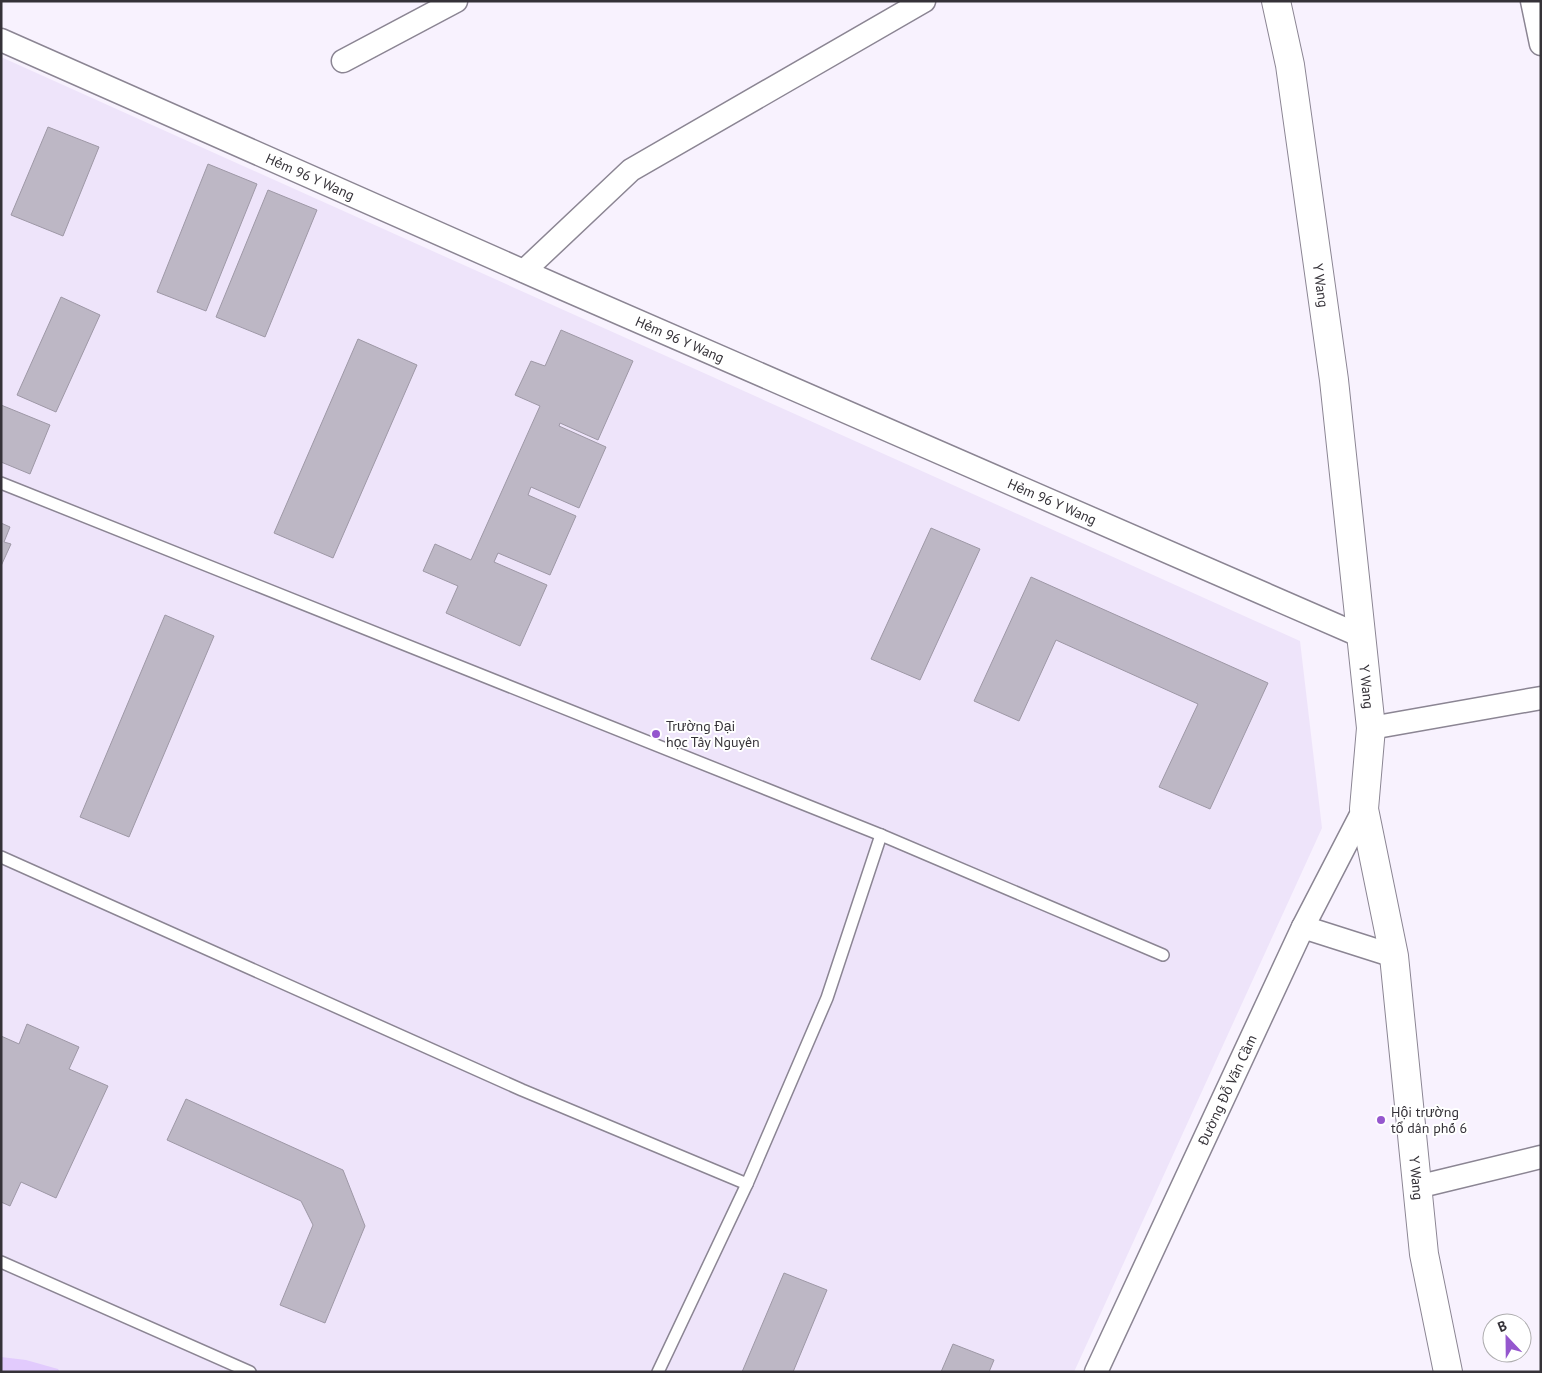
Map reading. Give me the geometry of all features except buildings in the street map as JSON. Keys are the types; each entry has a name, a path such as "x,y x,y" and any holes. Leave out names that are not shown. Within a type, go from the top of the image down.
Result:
{"street":[{"path":"343,61 419,9 456,1"},
{"path":"524,271 631,170 924,1"},
{"name":"Y Wang","path":"1276,1 1290,65 1334,380 1371,728 1364,809 1394,956 1424,1254 1448,1372"},
{"path":"1532,1 1541,44"},
{"name":"Hẻm 96 Y Wang","path":"1,40 524,271 1361,636"},
{"path":"1371,728 1541,698"},
{"name":"Đường Đỗ Văn Cầm","path":"1096,1372 1303,927 1364,809"},
{"path":"1303,927 1394,956"},
{"path":"1417,1187 1541,1157"}],"lane":[{"path":"1,483 881,835 1163,955"},
{"path":"658,1372 747,1184 827,998 881,835"},
{"path":"1,857 522,1090 747,1184"},
{"path":"1,1262 250,1372"}],"shaded area":[{"name":"Trường Đại học Tây Nguyên","path":"1,57 1300,641 1322,828 1074,1372 1,1372"},
{"path":"1,1357 26,1360 58,1369 60,1372 1,1372"}],"place":[{"name":"Trường Đại học Tây Nguyên","path":"656,734"},
{"name":"Hội trường tổ dân phố 6","path":"1381,1120"}]}
